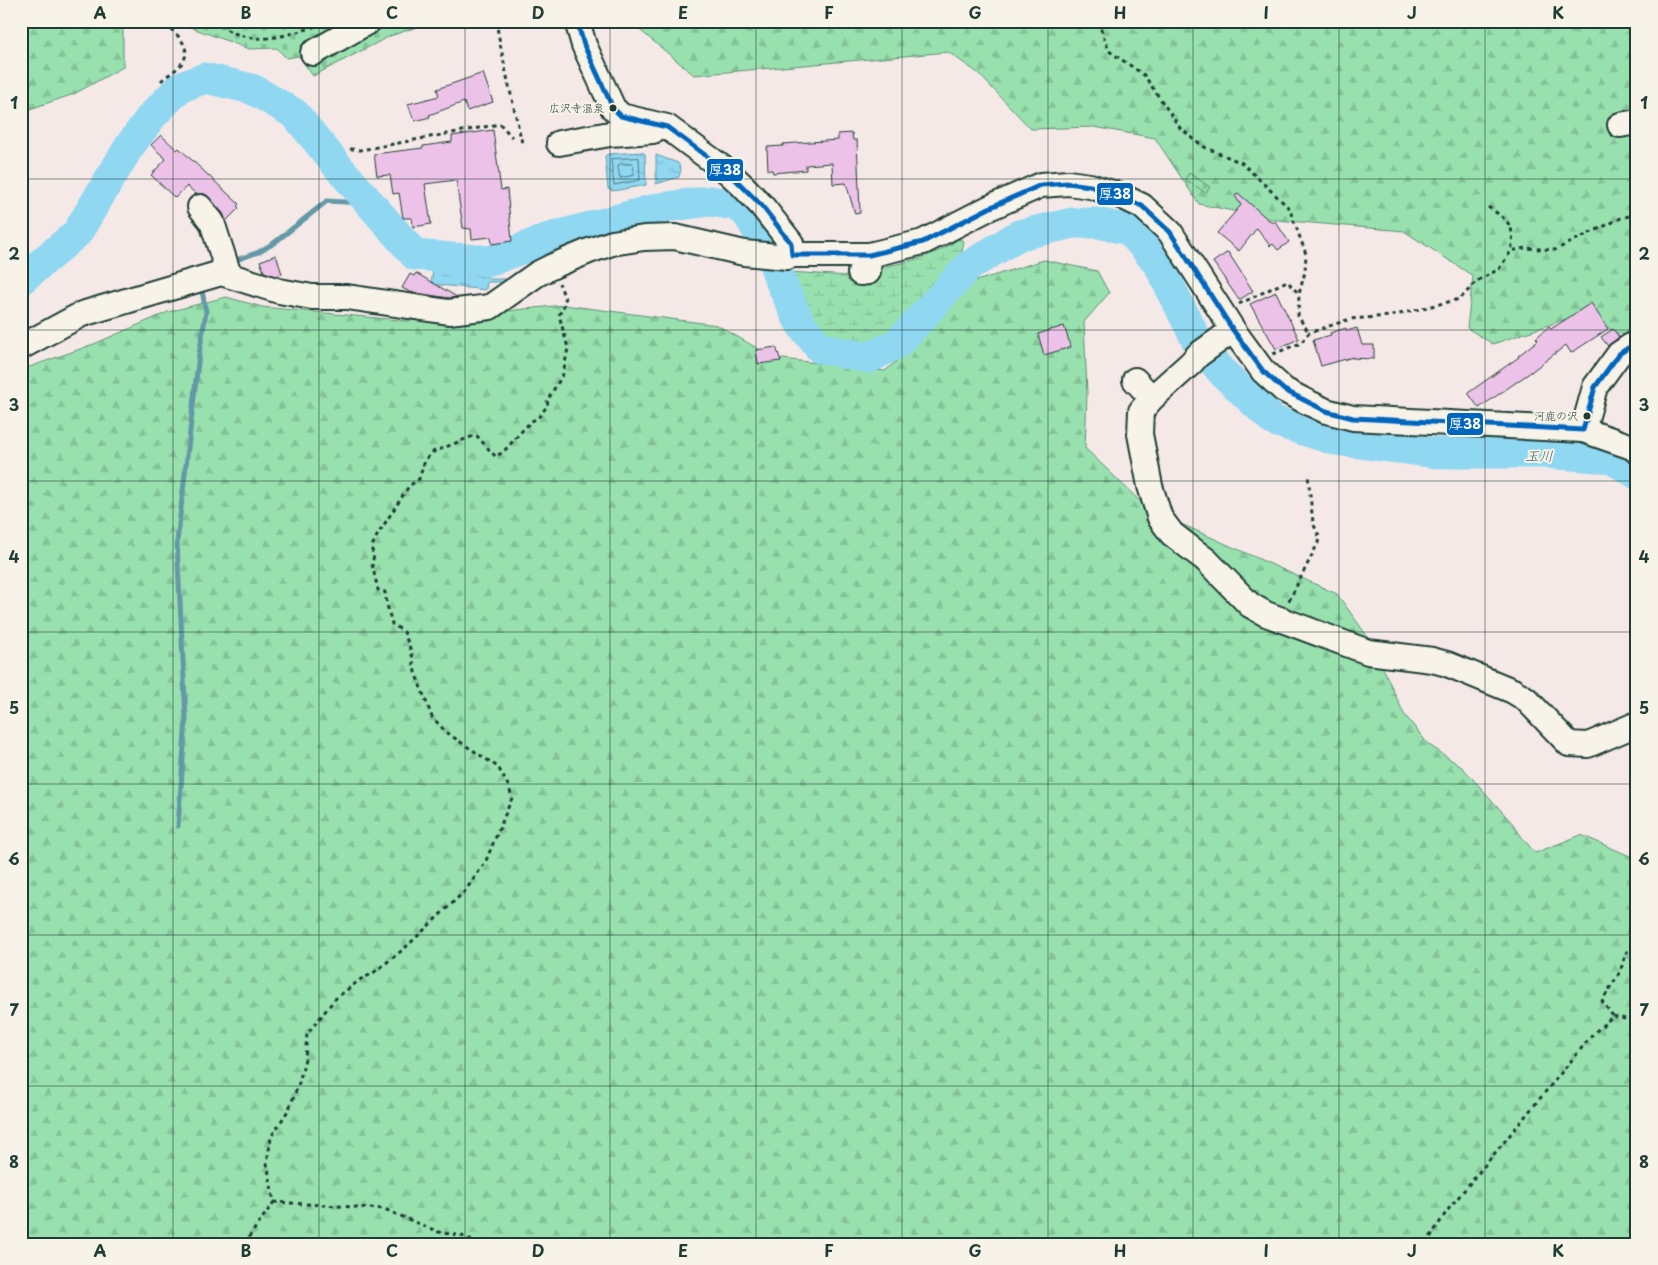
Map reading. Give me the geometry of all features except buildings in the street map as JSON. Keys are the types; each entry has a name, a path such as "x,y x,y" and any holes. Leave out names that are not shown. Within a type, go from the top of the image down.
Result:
{"street":[{"path":"577,21 584,45 613,108 621,116 660,124 673,131 742,185 791,243 790,256"},
{"path":"312,53 359,24"},
{"path":"559,143 610,134 673,131"},
{"path":"21,347 82,314 221,273 279,291 312,297 347,297 449,312 490,307 537,274 553,266 612,243 644,238 675,237 744,253 865,264 924,242 989,208 1041,185 1068,183 1090,186 1119,195 1142,206 1170,232 1254,362 1284,390 1326,411 1353,418 1583,430 1632,447 1637,451"},
{"path":"200,207 212,222 229,275"},
{"path":"1228,321 1204,351 1152,398 1141,411 1140,434 1150,486 1164,526 1172,534 1206,560 1250,605 1280,620 1368,652 1432,660 1447,664 1513,692 1526,700 1569,744 1588,745 1637,724"},
{"path":"1583,430 1595,388 1619,354 1637,342"},
{"path":"1135,380 1152,398"}],"path":[{"path":"161,21 179,36 186,52 183,62 161,81"},
{"path":"213,21 242,38 269,38 315,27"},
{"path":"496,21 502,57 522,144"},
{"path":"1098,21 1109,51 1144,75 1180,128 1204,147 1242,163 1289,208 1306,254 1305,272 1299,294 1298,316 1309,333"},
{"path":"350,149 361,150 500,124 512,137"},
{"path":"1254,362 1301,343 1309,333 1350,319 1391,316 1460,299 1477,281 1498,269 1511,251 1514,238 1510,224 1488,207"},
{"path":"1511,251 1526,248 1555,250 1621,218 1637,214"},
{"path":"1228,321 1288,281 1299,294"},
{"path":"244,1244 274,1202 267,1163 271,1137 288,1109 299,1083 305,1059 307,1034 335,999 361,979 372,974 405,948 465,891 485,863 512,798 498,767 446,733 432,717 404,632 392,624 385,592 378,590 372,564 374,555 371,548 409,486 418,479 425,460 433,452 476,435 496,457 505,450 531,421 537,419 548,405 547,401 563,374 568,348 559,315 566,301"},
{"path":"1280,620 1318,544 1319,536 1313,523 1308,475"},
{"path":"1637,940 1626,953 1620,972 1602,1001 1613,1016 1637,1022"},
{"path":"1426,1244 1447,1211 1502,1143 1594,1033 1613,1016"},
{"path":"274,1202 384,1209 441,1233 460,1235 479,1244"}],"green space":[{"path":"21,21 123,21 123,67 74,94 21,112"},
{"path":"184,21 435,21 390,36 313,76 299,56 286,58 277,48 249,49 187,26"},
{"path":"629,21 1637,21 1637,337 1617,333 1584,313 1493,344 1467,328 1473,276 1404,231 1277,220 1199,204 1155,138 1094,127 1031,129 978,73 948,52 694,75"},
{"path":"1189,173 1210,187 1206,193 1185,179"},
{"path":"958,239 964,241 959,266 921,302 906,327 893,340 879,346 813,332 798,309 790,272 847,276 848,270 890,266 936,252"},
{"path":"1044,260 1097,271 1109,293 1084,322 1087,393 1085,448 1148,509 1337,594 1370,640 1404,714 1428,744 1463,768 1513,824 1535,853 1581,835 1637,859 1637,1244 21,1244 21,370 94,344 168,312 226,297 262,307 408,321 564,305 717,325 774,358 885,371 921,340 973,282"}],"water":[{"path":"642,152 645,154 646,185 613,191 608,189 605,156 608,154"},
{"path":"656,155 678,163 681,169 679,177 656,184"},
{"path":"433,270 487,276 488,279 506,279 506,282 487,282 486,290 431,284"}],"waterway":[{"name":"玉川","path":"21,280 77,233 129,147 151,117 179,88 205,78 252,89 295,114 415,255 490,261 546,239 659,208 710,201 736,205 747,213 770,252 779,278 800,323 820,348 869,358 898,343 969,266 1019,235 1073,223 1098,223 1129,230 1158,263 1196,339 1223,373 1274,421 1335,440 1436,453 1544,453 1611,458 1637,474"},
{"path":"239,259 259,252 274,243 327,201 362,203 369,201"},
{"path":"178,826 186,719 177,542 199,354 206,312 202,291"}],"transit line":[{"name":"厚38","path":"577,21 584,45 613,108 621,116 667,127 728,172 762,206 791,243 792,255 869,255 923,242 989,208 1041,185 1068,183 1090,186 1119,195 1142,206 1170,232 1233,330 1263,371 1284,390 1326,411 1353,418 1583,430 1595,387 1619,354 1637,342"}],"place":[{"name":"広沢寺温泉","path":"613,108"},
{"name":"河鹿の沢","path":"1587,416"}]}
